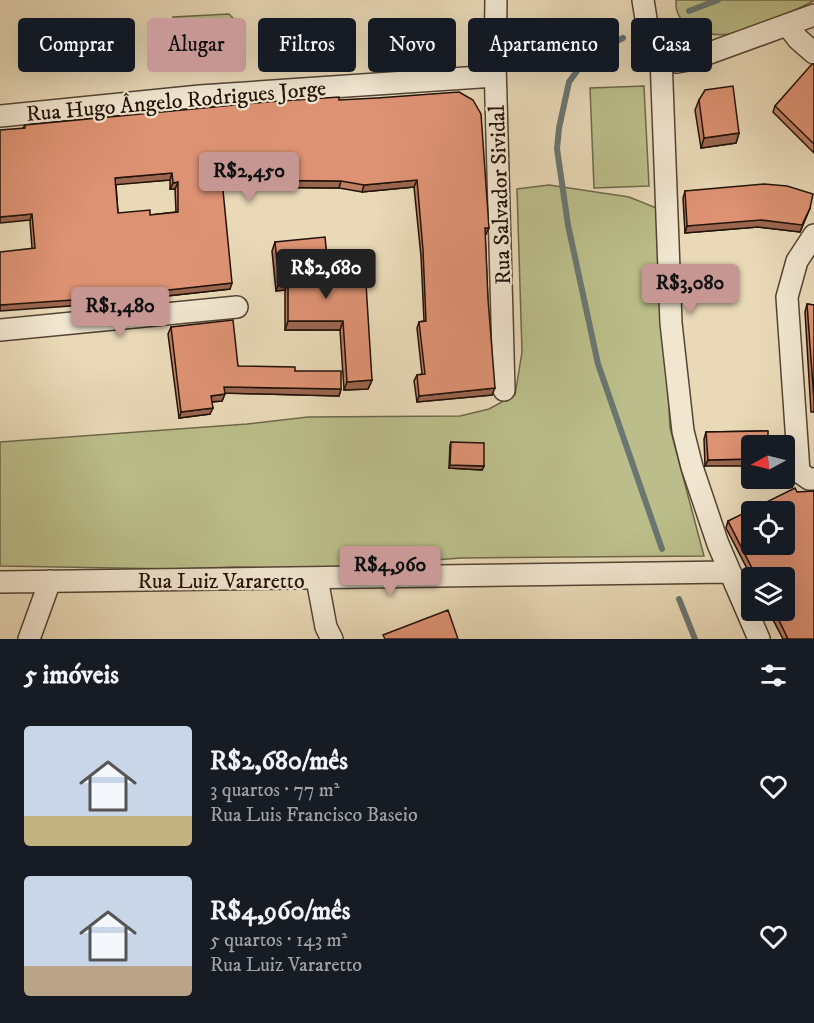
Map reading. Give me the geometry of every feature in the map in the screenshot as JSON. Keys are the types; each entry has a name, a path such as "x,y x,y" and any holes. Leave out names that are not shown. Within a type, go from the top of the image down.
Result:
{"street":[{"name":"Rua Salvador Sividal","path":"496,0 495,76 504,390"},
{"path":"643,0 646,18"},
{"path":"712,52 814,15"},
{"path":"788,26 798,39 814,53"},
{"path":"662,72 671,323 683,431 696,478 730,572 759,639"},
{"name":"Rua Hugo Ângelo Rodrigues Jorge","path":"0,116 200,96 495,76"},
{"path":"807,476 787,297 797,261 814,235"},
{"path":"797,261 814,275"},
{"path":"0,330 237,307"},
{"name":"Rua Luiz Vararetto","path":"0,582 730,572"},
{"path":"317,579 326,627 332,639"},
{"path":"29,639 50,581"}],"green space":[{"path":"676,0 814,0 764,23 743,31 726,34 712,34 712,18 680,18"},
{"path":"229,14 233,18 173,18"},
{"path":"644,86 649,186 594,188 590,88"},
{"path":"549,185 629,197 659,209 670,428 704,556 461,558 317,569 0,566 0,442 247,424 308,417 460,416 489,409 515,395 522,352 517,189"}],"building":[{"path":"814,64 814,144 775,106"},
{"path":"733,86 739,133 704,138 699,100 705,90"},
{"path":"459,92 473,100 481,114 489,228 485,228 488,299 495,388 419,396 417,375 425,374 419,322 426,321 417,180 364,185 341,181 222,180 232,283 87,299 0,305 0,252 35,248 32,214 0,217 0,130 25,128 25,125 267,102 339,97 339,100","holes":["172,173 173,183 178,182 178,212 150,215 150,210 118,213 115,178"]},
{"path":"764,184 787,186 813,194 810,208 802,225 761,220 687,226 685,191"},
{"path":"325,237 330,286 366,284 372,380 347,382 343,321 288,321 288,281 279,282 275,242"},
{"path":"807,304 814,305 814,400"},
{"path":"233,320 238,366 295,367 295,371 341,371 341,389 224,387 225,394 211,396 213,408 181,412 171,327"},
{"path":"768,431 768,435 741,435 741,459 708,460 706,432"},
{"path":"451,442 484,443 484,466 450,465"},
{"path":"795,488 797,492 814,491 814,639 788,639 779,621 795,621 795,567 751,567 745,555 795,555 795,501 769,501"},
{"path":"741,515 741,547 728,521"},
{"path":"448,610 458,639 385,639 383,635"}],"waterway":[{"path":"689,11 718,0"},
{"path":"623,38 588,56 569,82 557,149 568,225 598,364 662,549"},
{"path":"679,599 695,639"}]}
